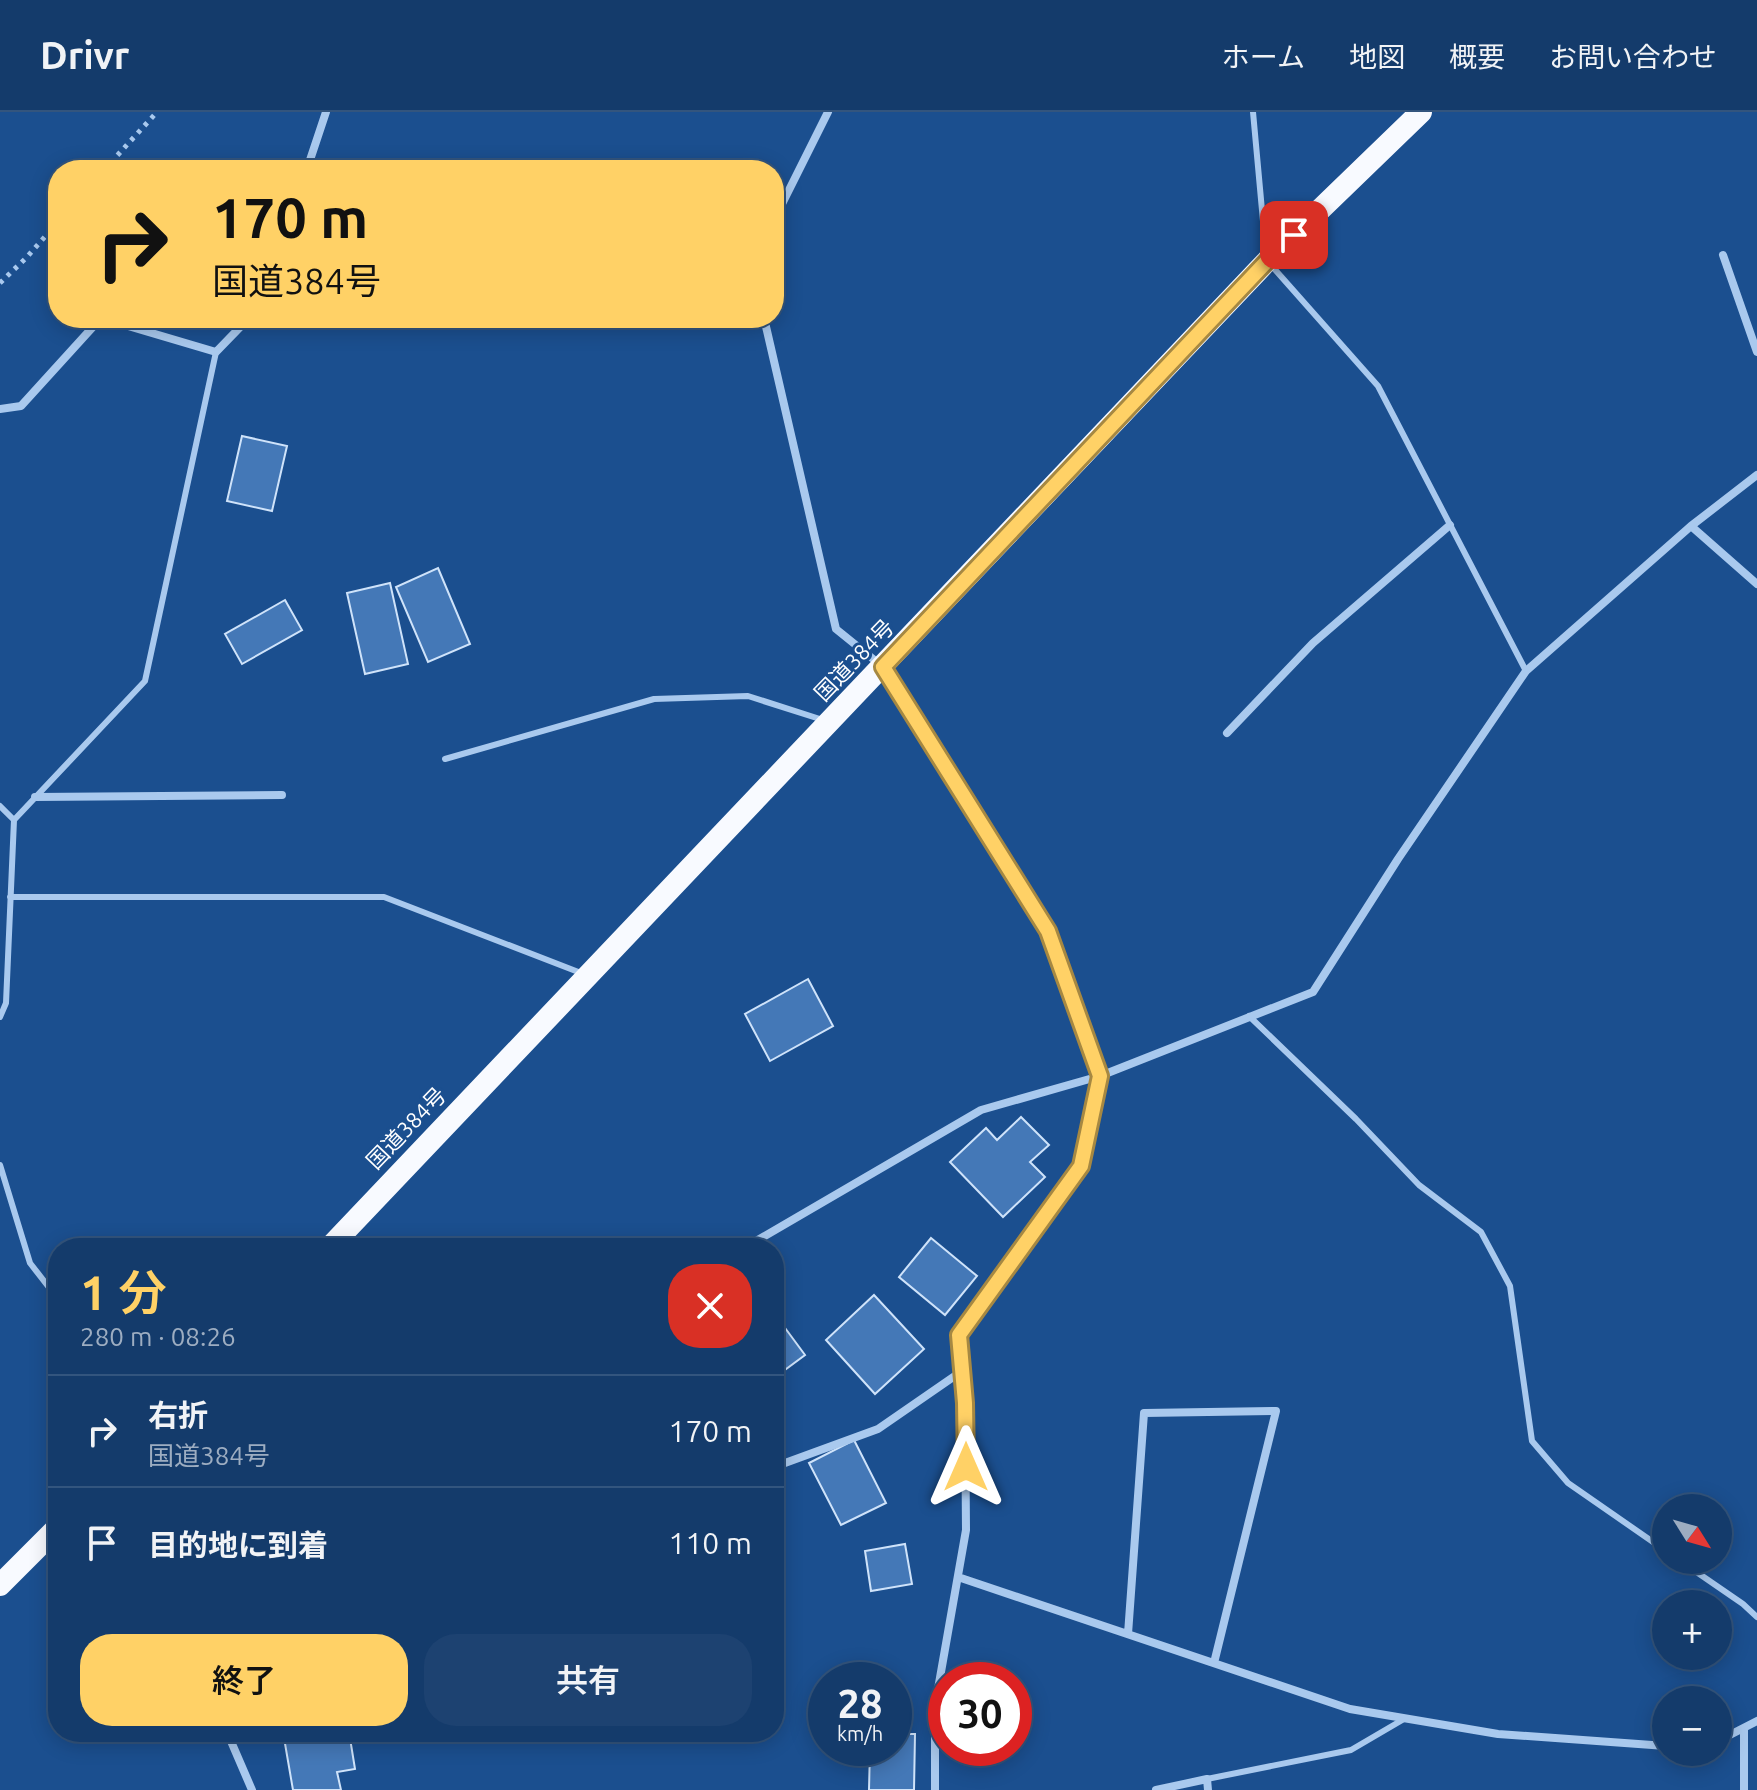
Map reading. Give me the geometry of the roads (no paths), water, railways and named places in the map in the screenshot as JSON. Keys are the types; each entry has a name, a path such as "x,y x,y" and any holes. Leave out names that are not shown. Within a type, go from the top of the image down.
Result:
{"highway":[{"name":"国道384号","path":"339,1238 1267,261 1421,112"},
{"path":"0,1585 48,1537"}],"street":[{"path":"310,160 326,112"},
{"path":"784,200 828,112"},
{"path":"1723,255 1757,352"},
{"path":"0,409 21,406 92,328"},
{"path":"135,328 216,352 239,328"},
{"path":"766,328 836,629 883,667 1048,931 1100,1076 1081,1166 959,1335 965,1403 966,1530 935,1706 935,1790"},
{"path":"761,1238 981,1110 1100,1076 1313,992 1398,859 1526,671 1691,526 1757,475"},
{"path":"1227,733 1313,643 1450,525"},
{"path":"1691,526 1757,584"},
{"path":"35,797 282,795"},
{"path":"784,1463 878,1429 962,1371"},
{"path":"1128,1634 1144,1413 1276,1411 1214,1663"},
{"path":"958,1577 1350,1709 1498,1734 1652,1745"},
{"path":"1732,1734 1757,1721"},
{"path":"1744,1728 1744,1790"},
{"path":"231,1742 252,1790"},
{"path":"1156,1790 1207,1779 1208,1790"}],"lane":[{"path":"1253,112 1267,261 1378,386 1526,671"},
{"path":"0,1017 6,1003 14,820 145,681 216,352"},
{"path":"445,759 654,699 748,696 831,722"},
{"path":"0,806 14,820"},
{"path":"10,897 384,897 588,976"},
{"path":"1249,1016 1419,1185 1481,1232 1510,1286 1532,1441 1568,1483 1652,1541"},
{"path":"0,1165 30,1263 48,1286"},
{"path":"1699,1574 1757,1617"},
{"path":"1207,1779 1351,1750 1404,1719"}]}
